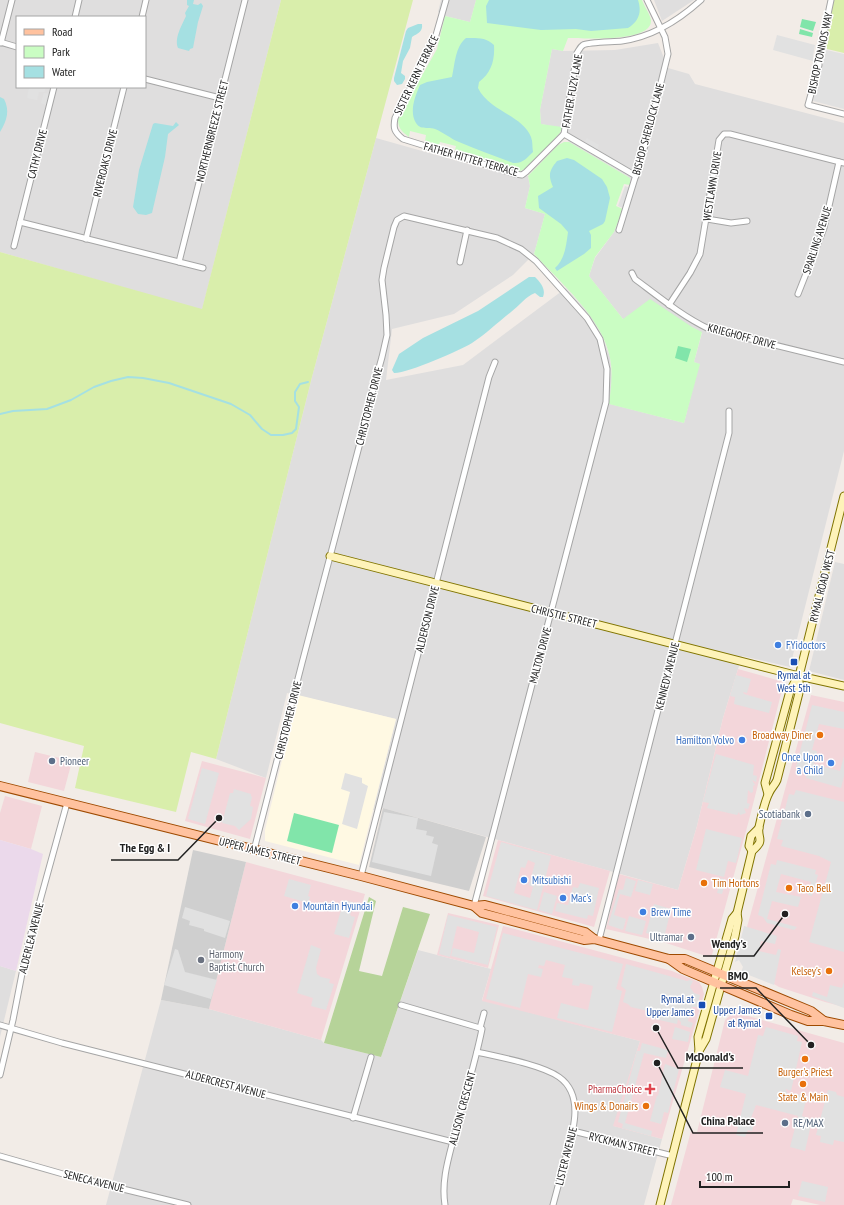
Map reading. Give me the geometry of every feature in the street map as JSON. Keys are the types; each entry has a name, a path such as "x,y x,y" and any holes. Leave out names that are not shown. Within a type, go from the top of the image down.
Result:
{"main road":[{"name":"RYMAL ROAD WEST","path":"660,1205 698,1051 698,1037 738,920 737,913 752,852 759,845 761,839 759,828 768,794 776,784 799,693 799,676 844,496"},
{"name":"CHRISTIE STREET","path":"330,556 799,676 844,686"},
{"name":"UPPER JAMES STREET","path":"0,786 361,876 474,906 482,914 584,940 596,939 669,959 685,959 811,1011 824,1021"},
{"name":"UPPER JAMES STREET","path":"669,959 683,969 808,1021 824,1021 844,1025"}],"street":[{"path":"12,0 0,43 16,47"},
{"path":"75,16 79,0"},
{"path":"142,16 146,0"},
{"name":"NORTHERNBREEZE STREET","path":"179,262 245,0"},
{"name":"SISTER KERN TERRACE","path":"393,127 395,118 434,42 446,0"},
{"name":"BISHOP SHERLOCK LANE","path":"619,230 636,176 668,54 665,37 647,0"},
{"path":"661,28 687,13 701,0"},
{"name":"BISHOP TONNOS WAY","path":"831,0 819,57 819,65 808,105 844,114"},
{"name":"FATHER FUZY LANE","path":"564,134 577,53 580,47 587,44 624,41 661,28"},
{"path":"146,79 220,98"},
{"name":"CATHY DRIVE","path":"14,246 54,88"},
{"name":"RIVEROAKS DRIVE","path":"86,239 124,88"},
{"name":"FATHER HITTER TERRACE","path":"393,127 396,134 403,138 515,174 522,174 526,172 564,134"},
{"path":"564,134 636,176"},
{"name":"WESTLAWN DRIVE","path":"669,305 690,274 700,254 719,140 724,134 730,134 842,162"},
{"name":"SPARLING AVENUE","path":"798,294 824,228 842,162"},
{"name":"CHRISTOPHER DRIVE","path":"254,850 387,335 382,280 388,247 397,220 404,216 467,230 497,238 521,249 536,261 587,318 600,339 604,355"},
{"path":"706,219 731,223 747,221"},
{"path":"20,222 203,268"},
{"path":"460,262 467,230"},
{"name":"KRIEGHOFF DRIVE","path":"632,274 635,279 669,305 695,322 709,329 844,362"},
{"name":"MALTON DRIVE","path":"474,906 606,402 607,369 604,355"},
{"name":"ALDERSON DRIVE","path":"361,876 489,377 496,362"},
{"name":"KENNEDY AVENUE","path":"596,939 675,644 729,433 729,411"},
{"name":"ALDERLEA AVENUE","path":"0,1074 27,948 68,803"},
{"path":"401,1006 480,1028"},
{"name":"ALLISON CRESCENT","path":"445,1205 443,1193 445,1174 477,1052 482,1028 480,1028 484,1013"},
{"name":"ALDERCREST AVENUE","path":"0,1025 354,1118 453,1142"},
{"name":"LISTER AVENUE","path":"477,1052 531,1066 560,1078 571,1092 575,1112 573,1131 553,1205"},
{"path":"354,1118 371,1057"},
{"name":"RYCKMAN STREET","path":"573,1131 673,1156"},
{"name":"SENECA AVENUE","path":"0,1156 70,1176 188,1205"}],"shaded area":[{"path":"0,0 281,0 202,310 0,252"},
{"path":"441,0 476,0 470,22 445,16 438,12"},
{"path":"654,0 694,0 662,21"},
{"path":"777,35 815,45 813,61 773,50"},
{"path":"658,43 668,68 689,74 695,84 844,123 844,451 790,667 742,656 723,718 697,826 678,890 383,808 373,810 396,719 287,693 266,778 216,759 312,377 376,138 511,176 528,176 530,186 525,208 545,214 534,254 513,275 454,314 392,329 386,380 463,365 566,288 592,317 602,335 610,357 612,379 610,404 684,423 699,364 694,362 702,333 692,327 623,319 589,276 595,258 614,232 623,209 630,181 627,176 569,142 561,128 541,124 540,110 552,49 563,51 615,50"},
{"path":"822,49 844,54 844,109 813,101 823,62"},
{"path":"29,88 46,88 44,93 49,94 46,105 41,103 44,92 39,92 37,100 27,98"},
{"path":"587,138 599,145 597,150 584,143"},
{"path":"625,186 630,188 623,208 618,206"},
{"path":"835,562 844,564 844,680 809,671"},
{"path":"738,669 784,682 749,820 712,955 709,957 663,942 606,929 619,874 678,890 697,826 723,718"},
{"path":"736,675 751,679 747,693 743,692 744,694 772,702 769,713 734,704 735,697 730,696"},
{"path":"298,695 396,719 359,865 265,841 265,830"},
{"path":"811,695 844,702 844,1007 779,987 742,965 747,927"},
{"path":"812,705 844,712 844,729 819,724 812,750 817,751 814,764 840,771 844,756 844,776 841,788 806,778 808,770 796,767"},
{"path":"35,752 72,761 64,791 28,782"},
{"path":"716,754 754,765 753,775 757,776 756,782 752,780 755,785 753,786 753,792 751,793 748,790 747,803 750,804 748,809 744,808 746,813 740,815 739,812 737,815 707,808 709,803 703,802"},
{"path":"202,761 266,778 250,839 185,821"},
{"path":"202,768 219,773 205,824 188,819"},
{"path":"345,773 362,778 362,783 368,786 357,829 342,824 350,792 341,789"},
{"path":"234,789 251,794 252,797 250,806 253,807 251,819 239,830 235,826 222,823 230,793 233,793"},
{"path":"796,790 844,802 844,952 809,942 831,862 819,856 781,846 783,840 777,839 789,794 794,795"},
{"path":"5,796 42,806 31,849 0,840 0,813"},
{"path":"383,808 486,837 469,891 369,867"},
{"path":"384,812 418,818 416,829 427,831 426,835 434,837 432,843 438,845 431,876 372,862"},
{"path":"706,829 742,838 736,863 728,861 724,877 696,870"},
{"path":"0,840 43,854 16,971 0,966"},
{"path":"498,840 610,871 594,927 483,896"},
{"path":"501,842 551,856 537,910 486,896","holes":["528,860 535,863 529,885 533,887 530,898 514,893 521,867 525,868"]},
{"path":"193,850 246,862 209,1009 161,1000"},
{"path":"777,860 816,870 815,874 818,875 812,896 808,895 811,882 781,874 776,892 801,897 798,907 772,901 767,919 797,927 794,930 767,923 763,917 758,915 771,864 776,865"},
{"path":"246,862 365,894 321,1040 209,1009"},
{"path":"626,878 636,881 631,897 620,894 614,915 626,919 623,930 608,925 619,889 623,890"},
{"path":"721,878 726,880 722,894 717,893"},
{"path":"289,879 311,885 308,903 284,896"},
{"path":"638,880 653,884 650,895 635,891"},
{"path":"580,883 599,888 593,916 588,915 587,919 555,911 557,903 568,905 573,887 578,888"},
{"path":"544,892 557,896 552,914 539,910"},
{"path":"344,900 357,903 350,914 351,916 355,917 349,938 334,934"},
{"path":"654,904 671,909 664,938 646,933"},
{"path":"185,907 230,921 225,938 204,931 204,929 189,925 190,921 182,918"},
{"path":"448,913 499,925 488,968 437,955"},
{"path":"448,915 497,927 488,965 451,956 453,948 474,953 479,932 457,926 450,957 439,954"},
{"path":"629,916 646,921 642,935 625,931"},
{"path":"503,926 672,971 699,982 704,994 662,1139 613,1126 640,1041 482,1001"},
{"path":"744,926 777,936 775,944 761,941 759,951 776,955 778,949 781,950 774,985 741,972 743,967 739,960 735,962"},
{"path":"503,933 623,964 616,989 622,991 612,1032 557,1018 561,1003 588,1010 593,986 580,983 579,986 572,985 573,979 562,977 565,965 546,960 544,966 539,965 538,968 543,969 541,977 528,974 520,1008 486,999"},
{"path":"311,945 321,949 316,968 317,974 321,977 330,979 329,983 334,984 326,1010 311,1006 313,998 297,993"},
{"path":"175,949 178,950 185,972 217,980 211,999 164,985"},
{"path":"418,950 491,969 482,1000 640,1041 614,1126 662,1139 644,1205 106,1205 161,1000 209,1009 321,1040 324,1043 381,1057"},
{"path":"626,964 687,981 693,981 690,987 694,993 700,995 697,1007 692,1007 688,1021 693,1023 691,1028 681,1025 681,1022 678,1019 677,1024 646,1017 648,1011 631,1007 623,1002 626,990 621,986"},
{"path":"0,966 16,971 0,1037"},
{"path":"844,982 844,1008 812,996 813,992 827,997 830,985 842,988"},
{"path":"734,1012 844,1043 844,1205 820,1205 793,1199 791,1205 671,1205 691,1131 697,1132 725,1020"},
{"path":"675,1027 690,1032 688,1042 672,1039"},
{"path":"766,1027 798,1036 797,1041 802,1042 791,1091 786,1090 789,1096 797,1099 798,1094 807,1097 802,1116 812,1120 805,1151 790,1147 798,1116 756,1105 751,1118 755,1120 752,1131 748,1130 745,1137 736,1135 746,1094 720,1087 725,1070 748,1076 758,1035 763,1036"},
{"path":"642,1043 668,1050 666,1058 644,1053 625,1123 652,1131 651,1136 622,1128 623,1124 618,1122 637,1051 640,1051"},
{"path":"665,1064 679,1069 668,1113 664,1112 661,1124 650,1121 657,1095 658,1096"},
{"path":"828,1090 836,1092 837,1095 844,1097 844,1142 834,1140 833,1145 820,1142 821,1136 816,1135"},
{"path":"802,1181 828,1187 825,1202 798,1196"}],"green space":[{"path":"281,0 413,0 312,377 216,759 191,752 176,812 75,788 84,746 0,723 0,252 202,309"},
{"path":"476,0 642,0 651,20 649,27 641,33 616,38 568,38 563,51 552,49 540,110 541,124 562,127 560,133 528,168 520,171 455,150 456,146 440,142 439,145 425,141 426,135 410,131 409,137 399,127 398,118 437,49 445,16 470,22"},
{"path":"834,0 844,0 844,53 823,48"},
{"path":"802,19 816,22 813,31 800,27"},
{"path":"800,29 813,33 812,37 799,34"},
{"path":"564,142 569,142 630,178 630,185 624,184 616,206 623,209 614,232 595,257 589,276 623,319 650,299 702,332 694,362 700,364 684,423 609,404 611,364 606,343 599,329 590,315 568,289 534,254 545,214 525,208 530,186 528,176 558,145"},
{"path":"678,346 691,349 687,362 675,358"},
{"path":"294,813 339,825 332,853 287,841"},
{"path":"369,897 376,901 359,971 382,976 403,907 430,914 381,1057 324,1043"}],"water":[{"path":"187,0 194,0 193,4 198,5 201,3 203,6 193,48 189,51 178,48 177,44 179,32 186,16 185,13 189,6 187,5"},
{"path":"489,0 638,0 640,8 639,16 628,28 591,31 576,29 541,30 487,23 486,6"},
{"path":"422,24 422,29 412,37 410,48 403,61 401,73 405,76 405,79 402,84 397,85 394,78 406,31 408,28"},
{"path":"466,38 484,39 494,45 493,61 487,75 479,82 478,88 483,96 497,108 520,123 527,130 532,139 533,152 522,162 513,163 456,141 435,129 422,128 414,119 413,109 416,94 420,85 427,82 452,77 458,51 462,42"},
{"path":"0,97 4,99 6,103 7,116 0,132"},
{"path":"176,122 179,125 168,134 165,157 152,213 146,215 138,214 133,207 139,170 153,124 173,126"},
{"path":"567,158 574,160 602,179 607,187 610,198 605,221 603,224 589,231 591,235 591,248 557,271 555,268 563,256 568,232 561,224 539,208 538,196 553,187 550,179 551,170 557,161"},
{"path":"529,277 535,277 541,284 544,291 543,297 540,297 535,293 529,296 487,332 466,346 421,366 394,373 392,370 399,354 423,338 478,311"}],"waterway":[{"path":"0,414 13,411 47,409 71,400 94,387 111,381 128,377 143,378 169,383 231,404 250,415 262,429 271,435 283,435 292,433 296,429 299,407 295,401 295,392 300,384 308,382"}],"place":[{"name":"FYidoctors","path":"778,645"},
{"name":"Rymal at West 5th","path":"794,662"},
{"name":"Broadway Diner","path":"820,735"},
{"name":"Hamilton Volvo","path":"742,740"},
{"name":"Pioneer","path":"52,761"},
{"name":"Once Upon a Child","path":"831,763"},
{"name":"Scotiabank","path":"808,814"},
{"name":"The Egg & I","path":"219,818"},
{"name":"Mitsubishi","path":"524,880"},
{"name":"Tim Hortons","path":"704,883"},
{"name":"Taco Bell","path":"789,888"},
{"name":"Mac's","path":"563,898"},
{"name":"Mountain Hyundai","path":"295,906"},
{"name":"Brew Time","path":"643,912"},
{"name":"Wendy's","path":"785,914"},
{"name":"Ultramar","path":"691,937"},
{"name":"Harmony Baptist Church","path":"201,960"},
{"name":"Kelsey's","path":"829,971"},
{"name":"Rymal at Upper James","path":"702,1005"},
{"name":"Upper James at Rymal","path":"769,1016"},
{"name":"McDonald's","path":"656,1028"},
{"name":"BMO","path":"811,1045"},
{"name":"Burger's Priest","path":"805,1059"},
{"name":"China Palace","path":"657,1063"},
{"name":"State & Main","path":"803,1084"},
{"name":"PharmaChoice","path":"650,1089"},
{"name":"Wings & Donairs","path":"646,1106"},
{"name":"RE/MAX","path":"785,1123"}]}
